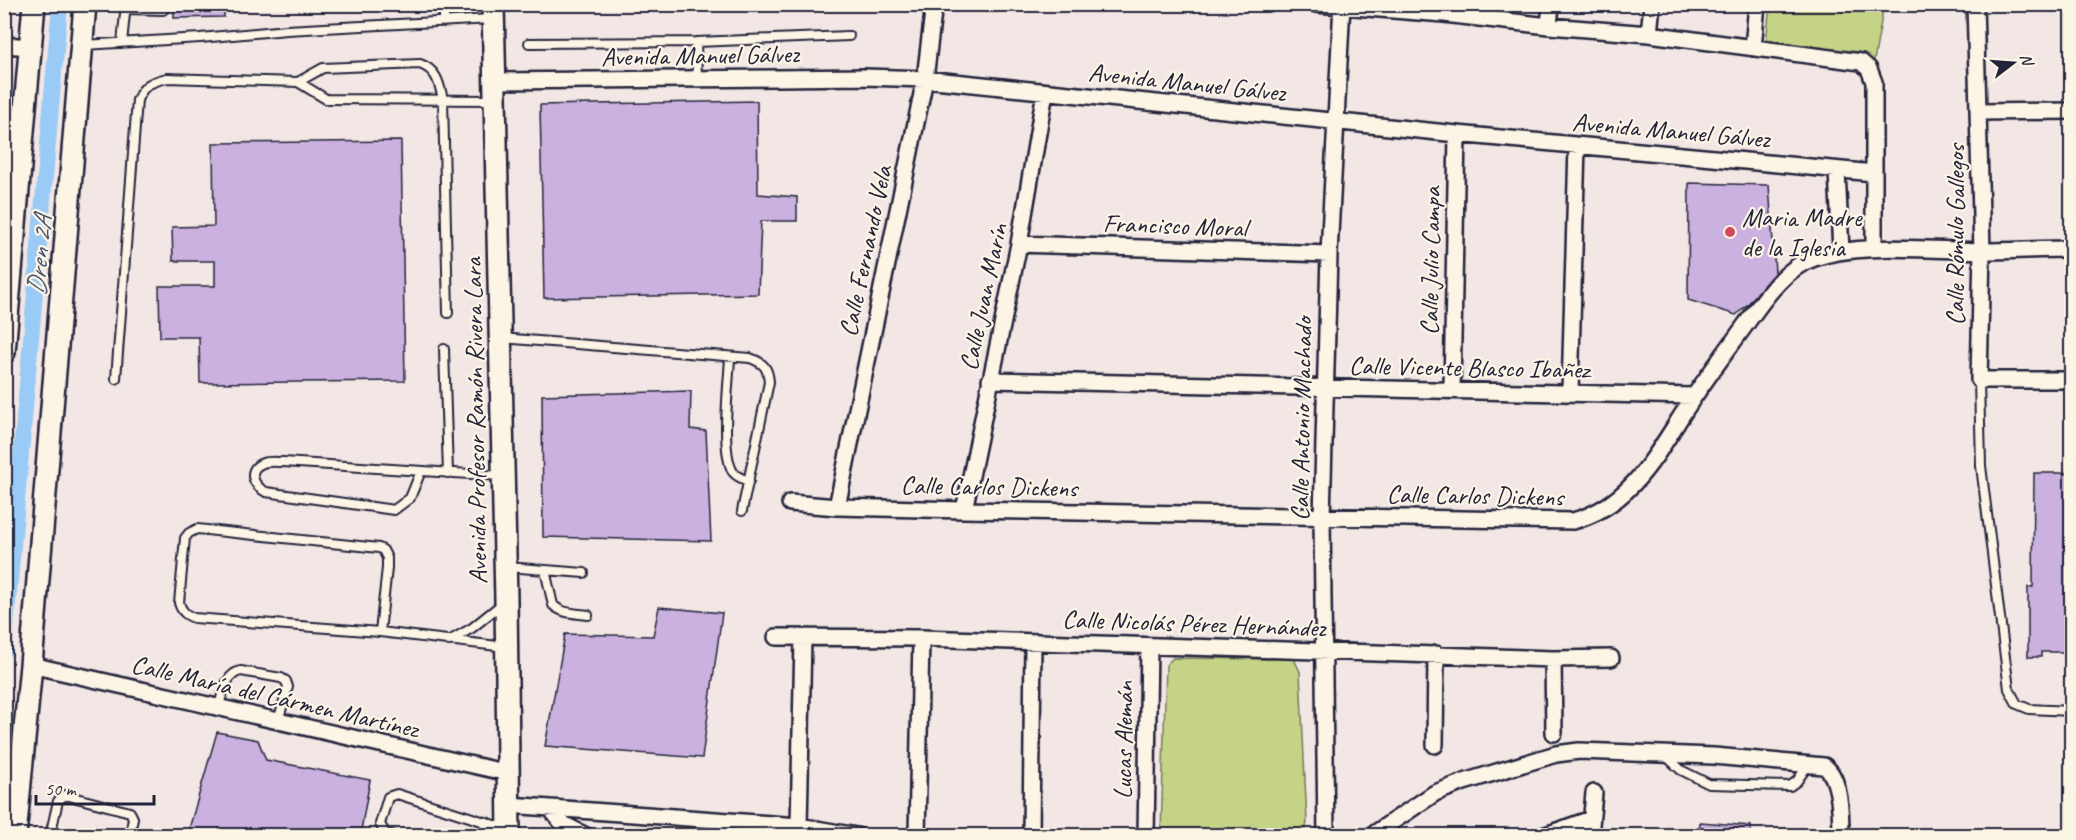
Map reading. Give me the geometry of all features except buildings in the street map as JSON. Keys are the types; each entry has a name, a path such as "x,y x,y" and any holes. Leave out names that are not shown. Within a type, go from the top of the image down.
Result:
{"main road":[{"path":"4,352 9,252 34,4"},
{"path":"15,836 32,665 85,4"},
{"name":"Avenida Profesor Ramón Rivera Lara","path":"493,12 504,477 509,832"}],"street":[{"name":"Calle Fernando Vela","path":"837,507 925,79 934,4"},
{"path":"1316,4 1444,9 1549,26 1649,34 1856,61 1869,69 1875,89 1874,249"},
{"path":"1549,26 1551,4"},
{"path":"1649,34 1652,4"},
{"path":"1753,48 1757,4"},
{"name":"Calle Rómulo Gallegos","path":"1975,4 1982,251 1979,380"},
{"name":"Calle Antonio Machado","path":"1326,836 1322,518 1329,254 1342,6"},
{"path":"4,45 31,47"},
{"name":"Avenida Manuel Gálvez","path":"494,90 697,79 864,77 925,79 1577,146 1874,173"},
{"name":"Calle Juan Marín","path":"964,510 1019,244 1045,92"},
{"path":"1978,112 2072,111"},
{"name":"Calle Julio Campa","path":"1452,389 1457,134"},
{"path":"1570,393 1577,146"},
{"path":"1837,171 1841,251"},
{"name":"Francisco Moral","path":"1019,244 1329,254"},
{"name":"Calle Carlos Dickens","path":"790,503 837,507 964,510 1573,521 1601,511 1622,497 1639,480 1694,396 1775,286 1801,264 1841,251 1874,249 1982,251 2072,249"},
{"name":"Calle Vicente Blasco Ibañez","path":"990,380 1694,396"},
{"path":"1979,380 2072,380"},
{"name":"Calle Nicolás Pérez Hernández","path":"776,637 921,638 1553,659 1611,658"},
{"path":"799,826 804,638"},
{"path":"917,836 921,638"},
{"path":"1031,836 1033,642"},
{"name":"Lucas Alemán","path":"1146,836 1149,646"},
{"path":"1435,745 1436,654"},
{"path":"1553,659 1554,733"},
{"name":"Calle María del Cármen Martínez","path":"32,665 508,772"},
{"path":"1371,836 1435,793 1556,754 1579,751 1714,756 1824,766 1829,770 1836,786 1841,816 1841,836"},
{"path":"1590,836 1594,793"},
{"path":"509,805 799,826 857,836"},
{"path":"550,808 563,824 586,836"},
{"path":"1543,836 1591,819"}],"lane":[{"path":"444,4 444,22"},
{"path":"122,43 125,7 163,10"},
{"path":"82,45 287,30 444,22 493,12"},
{"path":"529,43 696,42 849,36"},
{"path":"696,42 697,79"},
{"path":"298,82 323,68 420,64 434,72 439,81 443,99 448,313"},
{"path":"116,379 137,100 142,89 153,81 167,78 298,82 326,99 443,99 494,90"},
{"path":"501,338 759,361 765,366 770,382 742,511"},
{"path":"444,349 448,473"},
{"path":"730,357 726,451 737,477 748,481"},
{"name":"Calle Rómulo Gallegos","path":"1979,380 1981,466 2009,690 2017,704 2029,709 2072,711"},
{"path":"421,471 410,498 394,510 266,492 258,489 252,476 256,468 264,462 421,471 504,477"},
{"path":"380,632 387,558 383,550 379,548 197,529 189,532 185,538 179,603 182,611 194,618 380,632 507,647"},
{"path":"505,567 585,573"},
{"path":"545,570 553,605 556,609 588,615"},
{"path":"447,641 472,628 506,600"},
{"path":"218,708 230,676 235,672 281,678 288,687 278,722"},
{"path":"1664,754 1681,770 1709,784 1790,786 1797,781 1808,765"},
{"path":"395,836 385,833 380,824 388,797 397,794 487,822 509,832"},
{"path":"50,836 58,801 65,795 130,812 133,818 130,836"},
{"path":"479,836 487,822"}],"green space":[{"path":"1770,5 1884,5 1874,61 1766,42"},
{"path":"1173,658 1294,659 1300,672 1307,823 1304,835 1161,835 1166,665"}],"waterway":[{"name":"Dren 2A","path":"4,650 60,4"}],"place":[{"name":"Maria Madre de la Iglesia","path":"1730,232"}]}
